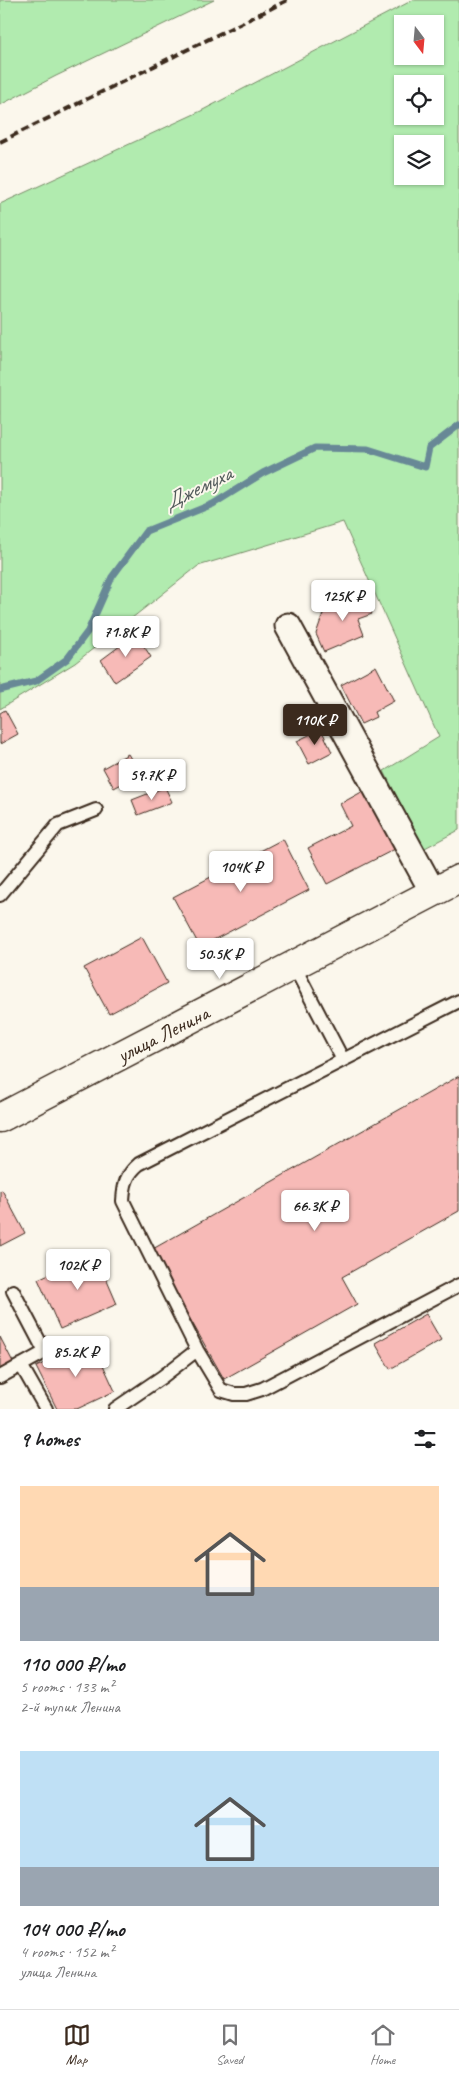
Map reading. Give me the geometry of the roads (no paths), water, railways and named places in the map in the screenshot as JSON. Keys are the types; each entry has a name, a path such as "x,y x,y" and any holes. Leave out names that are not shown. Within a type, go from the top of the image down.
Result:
{"main road":[{"name":"улица Ленина","path":"0,1118 459,879"}],"street":[{"path":"288,626 433,892"}],"lane":[{"path":"0,895 58,824 96,810"},
{"path":"294,966 343,1060"},
{"path":"459,1001 139,1164 129,1172 124,1184 124,1201 197,1350 221,1390 234,1394 246,1394 262,1389 459,1285"},
{"path":"0,1377 45,1352 13,1290"},
{"path":"115,1409 197,1350"},
{"path":"21,1365 46,1409"}],"waterway":[{"name":"Джемуха","path":"0,690 36,681 67,659 88,631 112,577 146,531 213,504 263,473 315,448 368,449 425,467 429,448 459,425"}],"railway":[{"path":"0,142 288,0"}]}
